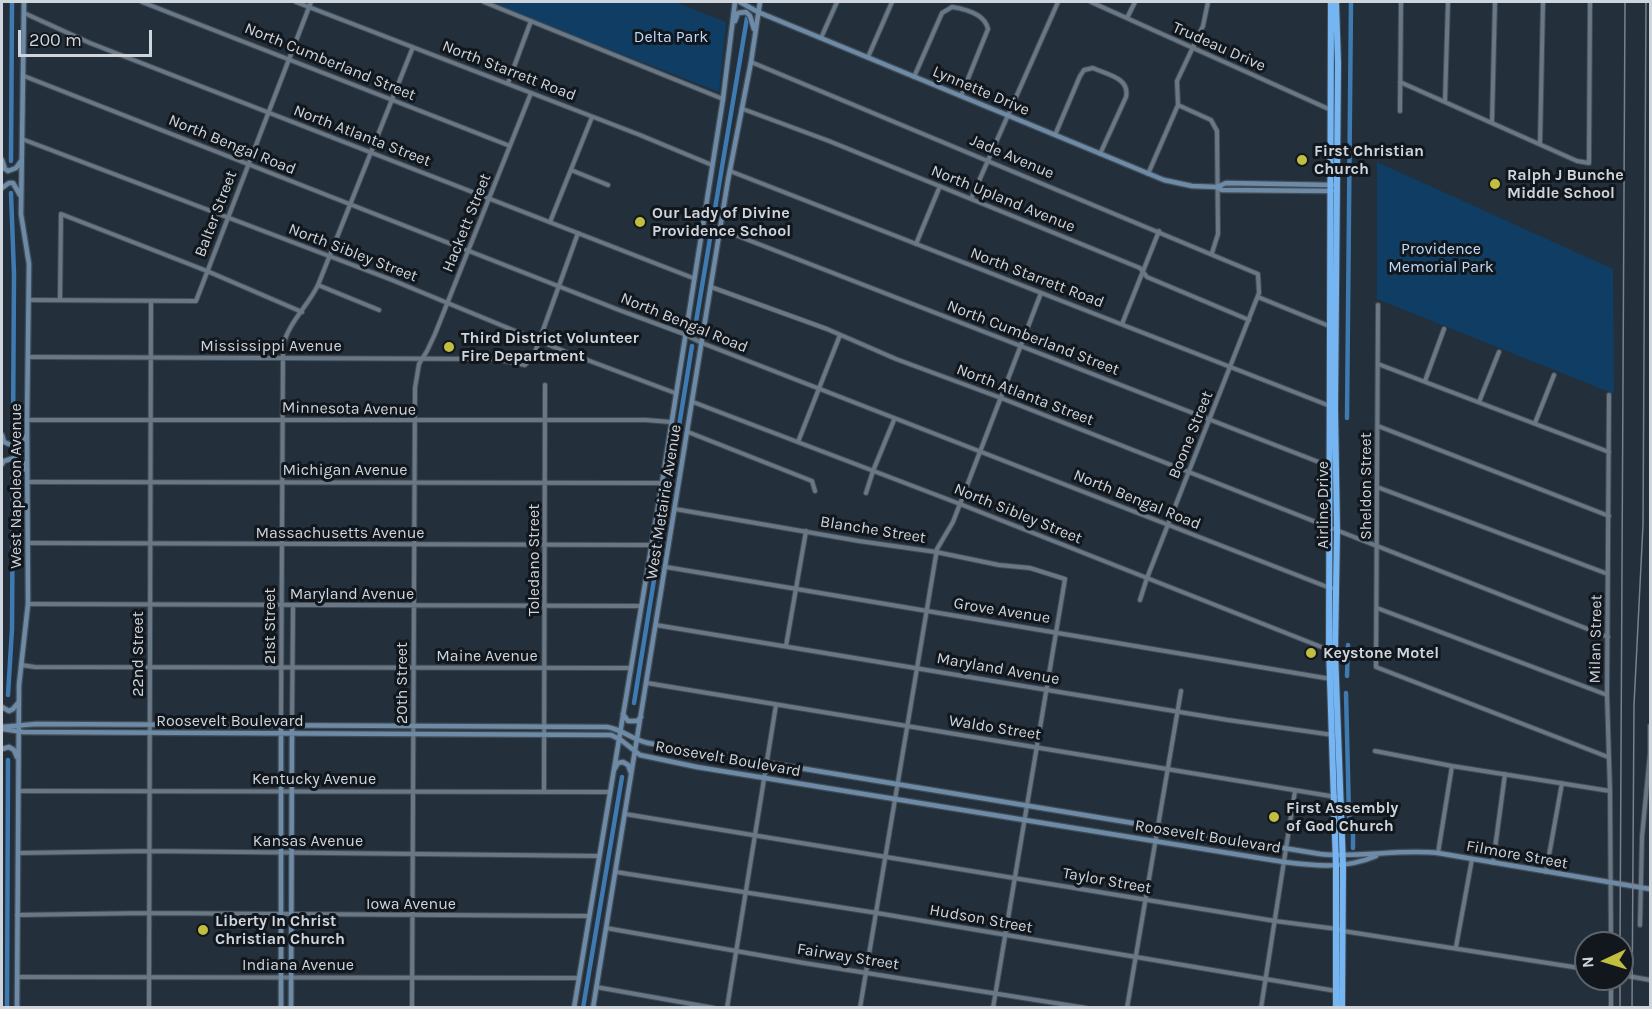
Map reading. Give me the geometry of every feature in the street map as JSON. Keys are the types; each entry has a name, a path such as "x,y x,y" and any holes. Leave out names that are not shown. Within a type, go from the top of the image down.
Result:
{"highway":[{"name":"Airline Drive","path":"1333,2 1335,111 1332,407 1337,531 1332,650 1340,866 1339,992 1336,1008"},
{"name":"Airline Drive","path":"1333,589 1329,528 1334,467"},
{"name":"Airline Drive","path":"1339,992 1342,1008"}],"street":[{"name":"West Napoleon Avenue","path":"17,1008 18,725 21,665 28,604 29,264 21,214 24,2"},
{"name":"North Cumberland Street","path":"142,2 510,146"},
{"name":"North Starrett Road","path":"296,2 310,4 412,47 712,165"},
{"path":"484,2 723,99"},
{"name":"West Metairie Avenue","path":"574,1008 662,483 723,99 735,2"},
{"name":"Lynnette Drive","path":"740,2 758,12 1007,116 1148,174 1183,185 1217,187 1222,190 1295,191 1333,188"},
{"name":"West Metairie Avenue","path":"593,1008 720,229 752,62 760,2"},
{"path":"821,38 837,2"},
{"path":"868,57 892,2"},
{"path":"971,199 1058,2"},
{"name":"Trudeau Drive","path":"1091,2 1335,111"},
{"path":"1127,18 1135,2"},
{"path":"1148,174 1178,105 1177,81 1203,26 1208,2"},
{"path":"1400,111 1401,2"},
{"path":"1445,101 1448,2"},
{"path":"1492,122 1495,2"},
{"path":"1540,144 1543,2"},
{"path":"1400,82 1577,161 1589,163 1590,2"},
{"name":"Balter Street","path":"151,301 196,301 310,4"},
{"path":"914,77 942,13 952,7 962,9 982,18 988,29 961,96"},
{"path":"731,29 738,13 746,12 754,24 755,41"},
{"name":"North Atlanta Street","path":"24,13 90,43 693,278"},
{"path":"508,83 531,21"},
{"name":"21st Street","path":"281,1008 282,420 283,358 286,334 318,285 412,47"},
{"name":"Jade Avenue","path":"752,62 1212,253 1256,272 1260,279"},
{"path":"1055,135 1080,76 1084,70 1093,68 1123,82 1127,90 1100,154"},
{"name":"North Bengal Road","path":"24,76 684,334 894,420 1333,589"},
{"name":"Hackett Street","path":"422,360 469,250 531,93"},
{"path":"1178,105 1211,120 1217,131 1218,234 1212,253"},
{"name":"North Upland Avenue","path":"743,109 1140,268 1147,278 1249,320"},
{"path":"550,222 592,117"},
{"name":"North Sibley Street","path":"22,139 675,393"},
{"path":"2,160 5,169 12,171 21,158"},
{"path":"571,170 608,185"},
{"name":"North Starrett Road","path":"730,171 1332,407"},
{"path":"2,188 13,183 21,197"},
{"name":"Lynnette Drive","path":"1217,187 1226,183 1295,184 1333,188"},
{"path":"1295,184 1295,191"},
{"path":"916,244 940,186"},
{"path":"60,300 61,214 207,271 302,312"},
{"name":"North Cumberland Street","path":"720,229 1334,467"},
{"path":"1122,324 1160,231"},
{"path":"538,341 578,233"},
{"name":"Boone Street","path":"1140,600 1258,297 1260,279"},
{"path":"318,285 379,310"},
{"name":"North Atlanta Street","path":"711,287 840,335 896,359 1001,398 1608,637"},
{"path":"860,1008 936,552 960,504 1041,293"},
{"path":"1258,297 1333,327"},
{"path":"29,300 151,301"},
{"name":"22nd Street","path":"149,1008 151,301"},
{"name":"Sheldon Street","path":"1378,305 1376,667 1608,757"},
{"path":"687,319 689,331 692,333 698,333 705,326"},
{"path":"1425,381 1444,329"},
{"path":"798,442 840,335"},
{"name":"Mississippi Avenue","path":"29,357 495,359 525,365 529,362 538,341"},
{"path":"1479,402 1499,352"},
{"name":"20th Street","path":"412,1008 415,388 418,364 422,360"},
{"path":"1378,364 1609,452"},
{"path":"1535,423 1554,375"},
{"name":"Toledano Street","path":"544,791 545,385"},
{"name":"Milan Street","path":"1609,395 1607,695 1611,931"},
{"name":"North Sibley Street","path":"693,402 1332,650"},
{"name":"Minnesota Avenue","path":"27,420 671,422"},
{"path":"866,493 894,420"},
{"path":"1378,426 1609,516"},
{"path":"688,432 812,481 815,491"},
{"path":"2,435 4,442 15,445 20,444 27,435"},
{"path":"2,464 9,458 19,459 27,475"},
{"name":"Michigan Avenue","path":"27,482 662,483"},
{"path":"1377,487 1608,574"},
{"name":"Blanche Street","path":"675,509 936,552 999,566 1030,568 1065,579 1057,632"},
{"path":"786,646 806,531"},
{"name":"Massachusetts Avenue","path":"28,543 651,545"},
{"name":"Grove Avenue","path":"666,567 1333,679"},
{"name":"Maryland Avenue","path":"28,604 641,606"},
{"name":"21st Street","path":"291,1008 292,606"},
{"path":"1377,608 1607,695"},
{"name":"Maryland Avenue","path":"656,625 1334,735"},
{"path":"993,1008 1057,632"},
{"name":"Maine Avenue","path":"21,665 36,667 630,668"},
{"name":"Waldo Street","path":"647,683 1337,797"},
{"path":"1127,1008 1181,691"},
{"path":"2,706 9,711 19,703"},
{"path":"727,1008 776,705"},
{"path":"623,711 624,718 628,721 637,721 642,716"},
{"name":"Roosevelt Boulevard","path":"2,728 18,725 607,727 620,730 637,741 1339,855"},
{"path":"1640,925 1642,837 1650,753 1650,726"},
{"name":"Roosevelt Boulevard","path":"2,728 18,732 607,735 618,738 636,752 647,757 697,767 1284,862 1340,866"},
{"path":"2,749 9,747 14,750 18,762"},
{"path":"1375,751 1452,766 1610,791"},
{"path":"613,772 618,764 626,763 630,769 631,778"},
{"path":"1438,853 1452,766"},
{"path":"1493,863 1505,774"},
{"path":"1546,872 1562,783"},
{"name":"Kentucky Avenue","path":"18,791 609,792"},
{"path":"1261,1008 1296,791"},
{"name":"Taylor Street","path":"625,814 1275,921 1456,947 1574,967"},
{"name":"Kansas Avenue","path":"18,853 149,851 599,856"},
{"name":"Filmore Street","path":"1339,855 1438,853 1650,889"},
{"name":"Filmore Street","path":"1340,866 1378,855"},
{"path":"1456,947 1472,859"},
{"name":"Hudson Street","path":"616,872 1136,956 1339,992"},
{"name":"Iowa Avenue","path":"17,915 149,913 589,916"},
{"name":"Fairway Street","path":"606,928 1086,1008"},
{"name":"Indiana Avenue","path":"17,977 579,978"},
{"path":"1634,977 1650,980"},
{"path":"597,987 714,1008"},
{"path":"1611,991 1611,1008"}],"green space":[{"name":"Delta Park","path":"487,2 675,2 726,22 719,92"},
{"name":"Providence Memorial Park","path":"1377,162 1613,269 1614,394 1377,299"}],"waterway":[{"path":"11,161 12,2"},
{"path":"1347,418 1351,2"},
{"path":"695,328 747,18"},
{"path":"11,193 14,274 13,435"},
{"path":"634,703 692,346"},
{"path":"8,695 12,629 13,467"},
{"path":"1347,676 1348,645"},
{"path":"1346,693 1349,816 1353,832 1353,848"},
{"path":"7,1008 8,760"},
{"path":"583,1008 622,777"}],"railway":[{"path":"1620,931 1625,2"},
{"path":"1632,1008 1634,705 1643,525 1646,2"},
{"path":"1620,991 1620,1008"}],"place":[{"name":"First Christian Church","path":"1302,160"},
{"name":"Ralph J Bunche Middle School","path":"1495,184"},
{"name":"Our Lady of Divine Providence School","path":"640,222"},
{"name":"Third District Volunteer Fire Department","path":"449,347"},
{"name":"Keystone Motel","path":"1311,653"},
{"name":"First Assembly of God Church","path":"1274,817"},
{"name":"Liberty In Christ Christian Church","path":"203,930"}]}
